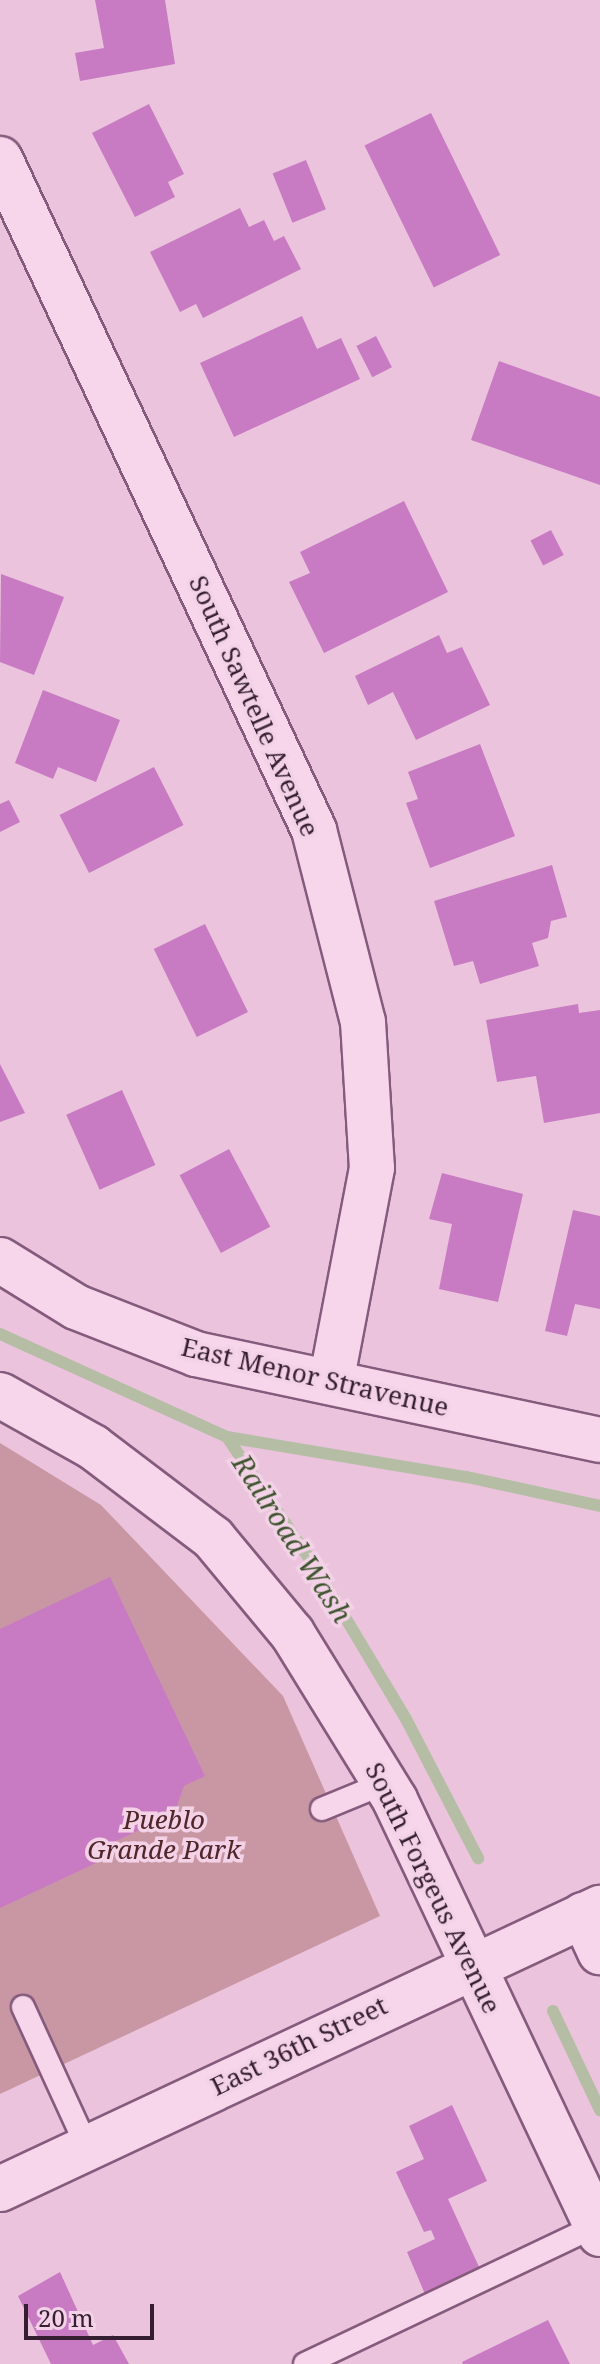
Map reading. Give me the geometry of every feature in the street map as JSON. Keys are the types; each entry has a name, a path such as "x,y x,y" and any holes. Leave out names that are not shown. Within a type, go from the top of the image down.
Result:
{"street":[{"name":"South Sawtelle Avenue","path":"0,159 314,830 363,1022 372,1168 331,1382"},
{"name":"East Menor Stravenue","path":"0,1260 76,1307 196,1354 600,1440"},
{"name":"South Forgeus Avenue","path":"0,1395 93,1447 213,1538 292,1633 385,1783 598,2230"},
{"name":"East 36th Street","path":"0,2189 472,1964 594,1925"}],"lane":[{"path":"322,1809 385,1783"},
{"path":"23,2007 87,2147"},
{"path":"305,2364 598,2230"}],"green space":[{"name":"Pueblo Grande Park","path":"0,1443 101,1505 283,1696 380,1916 0,2094"}],"building":[{"path":"95,0 165,0 175,64 80,81 75,53 104,48"},
{"path":"149,104 184,174 168,182 175,197 135,217 92,133"},
{"path":"431,113 500,255 434,287 364,145"},
{"path":"306,160 326,209 292,223 273,173"},
{"path":"240,208 249,227 264,220 274,241 284,236 301,269 203,318 196,304 180,312 150,252"},
{"path":"302,316 317,349 341,338 360,379 234,437 200,363"},
{"path":"376,336 392,367 372,377 356,346"},
{"path":"499,361 600,397 600,485 471,440"},
{"path":"404,501 448,592 324,653 289,582 310,573 300,552"},
{"path":"551,530 564,555 543,565 531,540"},
{"path":"1,574 64,597 34,675 0,662"},
{"path":"439,635 447,653 462,647 490,705 416,740 393,692 368,705 355,676"},
{"path":"43,690 120,720 96,782 58,767 53,779 15,763"},
{"path":"480,744 515,836 430,868 406,803 418,799 408,772"},
{"path":"154,767 184,825 89,873 60,815"},
{"path":"9,800 20,822 0,832 0,804"},
{"path":"552,865 567,917 551,921 548,938 532,943 539,966 480,984 473,961 454,966 434,901"},
{"path":"205,924 248,1012 197,1037 154,949"},
{"path":"578,1004 579,1013 600,1010 600,1113 544,1123 536,1076 497,1082 486,1020"},
{"path":"0,1064 25,1113 0,1122"},
{"path":"122,1090 155,1165 100,1190 66,1115"},
{"path":"229,1149 270,1227 221,1253 180,1175"},
{"path":"442,1173 523,1194 498,1302 439,1289 452,1224 429,1219"},
{"path":"573,1210 600,1216 600,1309 575,1304 567,1336 545,1331"},
{"path":"110,1577 205,1776 184,1786 174,1814 105,1846 111,1856 0,1908 0,1629"},
{"path":"452,2105 487,2181 448,2199 480,2269 425,2294 407,2252 435,2239 431,2230 424,2232 396,2172 424,2159 409,2126"},
{"path":"60,2272 93,2345 113,2335 129,2364 51,2364 18,2296"},
{"path":"548,2320 570,2364 463,2364 462,2362"}],"waterway":[{"name":"Railroad Wash","path":"0,1334 227,1437 315,1567 406,1719 478,1858"},
{"path":"227,1437 467,1477 600,1506"},
{"path":"553,2011 600,2110"}]}
